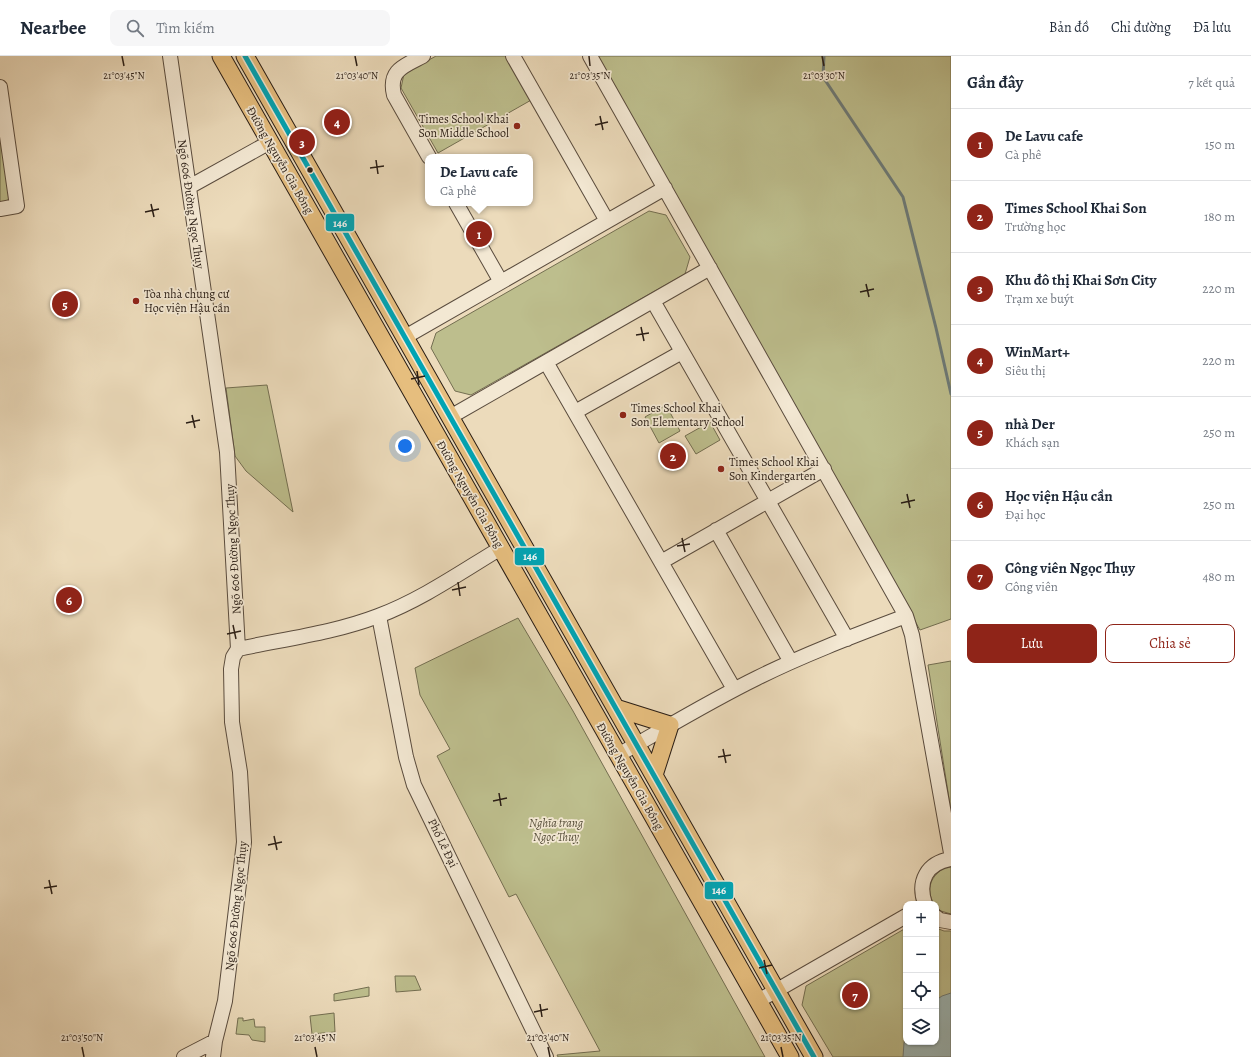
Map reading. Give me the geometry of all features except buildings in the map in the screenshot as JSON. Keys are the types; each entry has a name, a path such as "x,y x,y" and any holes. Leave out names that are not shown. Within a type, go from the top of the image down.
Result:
{"main road":[{"name":"Đường Nguyễn Gia Bồng","path":"221,56 790,1057"},
{"name":"Đường Nguyễn Gia Bồng","path":"245,56 814,1057"},
{"path":"386,347 405,337"},
{"path":"432,427 450,417"},
{"path":"616,708 670,726 654,775"}],"street":[{"name":"Ngõ 606 Đường Ngọc Thụy","path":"170,56 227,452 238,649 232,657 231,669 232,722 240,772 244,842 225,1001 215,1041 213,1057"},
{"path":"423,56 397,70 392,81 392,88 394,95 427,154"},
{"path":"513,56 607,221"},
{"path":"590,56 906,616 912,635 951,853"},
{"path":"0,87 17,206 0,209"},
{"path":"189,187 270,142"},
{"path":"405,337 665,188"},
{"path":"458,206 501,282"},
{"path":"450,417 710,268"},
{"path":"653,301 847,639"},
{"path":"575,412 682,352"},
{"path":"546,362 734,689"},
{"path":"661,562 824,469"},
{"path":"716,530 791,662"},
{"path":"238,649 349,625 378,616 427,592 501,548"},
{"name":"Phố Lê Đại","path":"378,616 406,757 412,778 546,1057"},
{"path":"618,755 734,689 791,662 906,616"},
{"path":"924,901 922,896 922,885 925,875 931,867 940,861 951,859"},
{"path":"758,1000 903,918"},
{"path":"939,919 951,922"},
{"path":"184,1057 215,1041"}],"green space":[{"path":"436,56 508,56 533,99 438,153 401,88 404,74"},
{"path":"592,56 951,56 951,619 920,630"},
{"path":"0,106 14,193 5,203 0,204"},
{"path":"649,211 666,215 690,257 685,274 471,395 455,391 431,348 436,333"},
{"path":"267,385 293,512 246,471 235,456 226,388"},
{"path":"666,405 680,431 659,443 645,417"},
{"path":"710,422 720,440 696,454 685,436"},
{"name":"Nghĩa trang Ngọc Thuỵ","path":"518,618 573,711 765,1057 558,1057 557,1055 600,1051 516,894 509,897 437,756 450,749 420,695 415,668"},
{"path":"951,661 951,811 928,665"},
{"path":"946,867 951,867 951,914 941,911 939,909 939,901 932,901 931,898 931,883 933,878"},
{"path":"939,929 951,931 951,1057 833,1057 802,1005 806,986 903,930 903,1045 939,1045"},
{"path":"395,976 415,976 421,990 396,992"},
{"path":"369,987 369,996 334,1001 334,994"},
{"path":"334,1013 335,1032 312,1034 310,1016"},
{"path":"238,1018 243,1018 243,1021 254,1019 255,1027 265,1027 265,1042 252,1040 249,1035 236,1034"}],"water":[{"path":"951,993 951,1057 903,1057 904,1045 939,1045 939,998"}],"waterway":[{"path":"824,56 823,77 903,197 951,394"}],"transit line":[{"name":"146","path":"245,56 814,1057"}],"place":[{"name":"WinMart+","path":"337,122"},
{"name":"Times School Khai Son Middle School","path":"517,126"},
{"name":"Khu đô thị Khai Sơn City","path":"302,142"},
{"name":"De Lavu cafe","path":"479,234"},
{"name":"Tòa nhà chung cư Học viện Hậu cần","path":"136,301"},
{"name":"nhà Der","path":"65,304"},
{"name":"Times School Khai Son Elementary School","path":"623,415"},
{"name":"Times School Khai Son","path":"673,456"},
{"name":"Times School Khai Son Kindergarten","path":"721,469"},
{"name":"Học viện Hậu cần","path":"69,600"},
{"name":"Công viên Ngọc Thụy","path":"855,995"}]}
